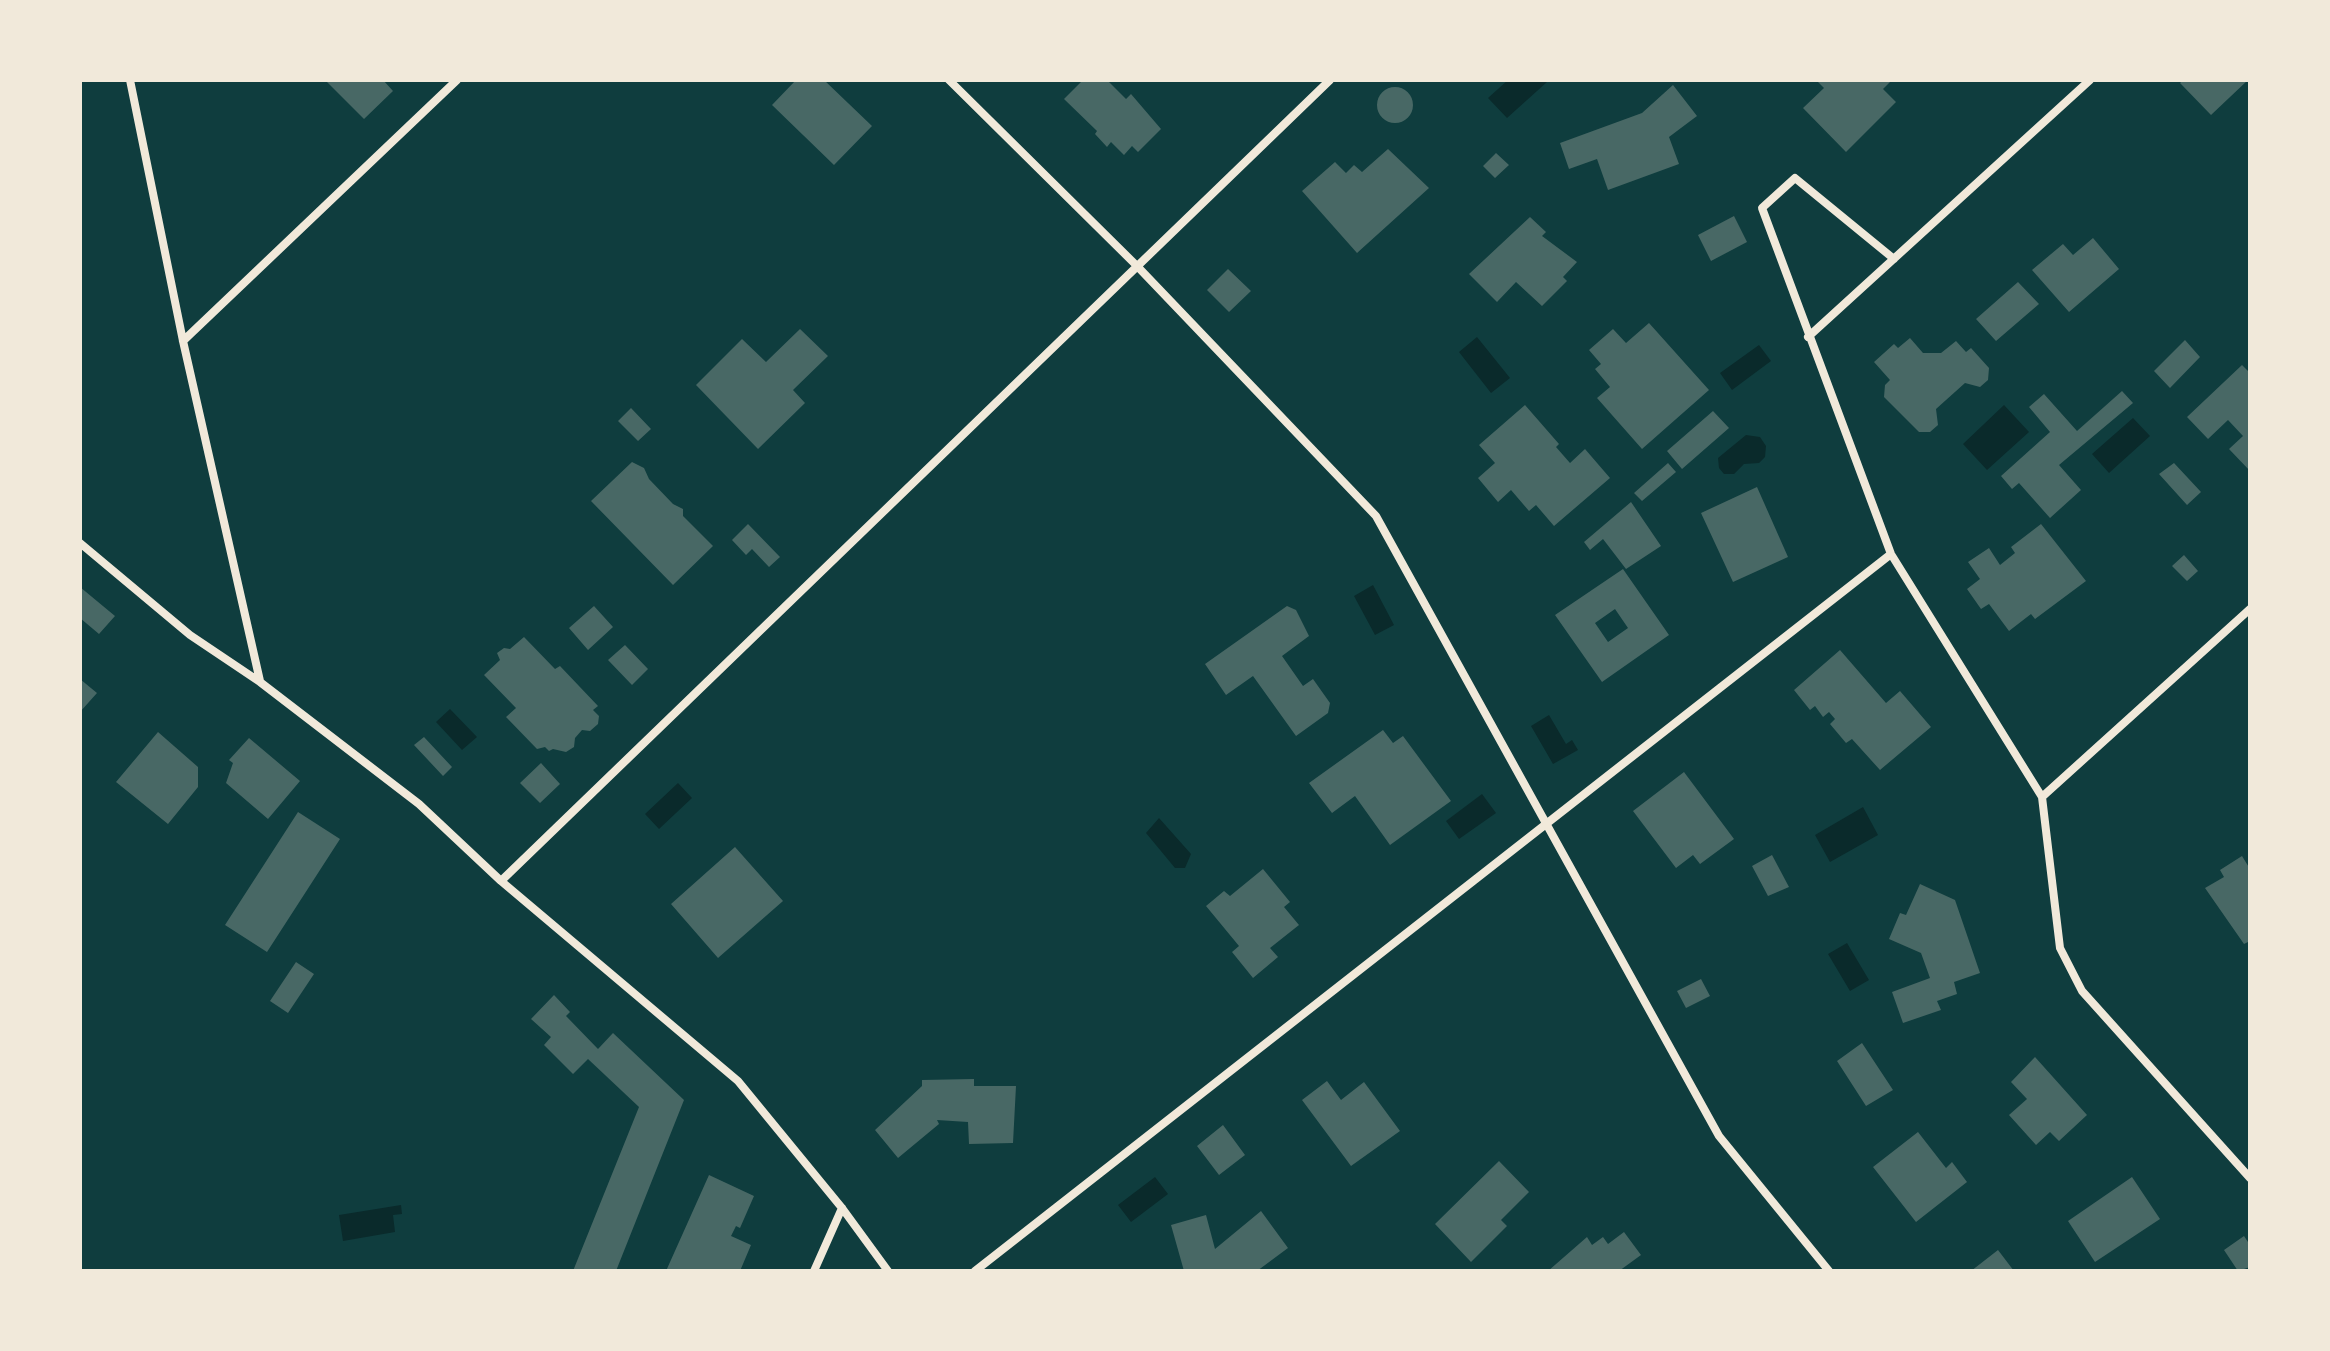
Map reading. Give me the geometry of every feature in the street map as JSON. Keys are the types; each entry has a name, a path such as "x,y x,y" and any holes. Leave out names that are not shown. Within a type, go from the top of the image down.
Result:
{"street":[{"path":"130,80 183,341 260,682"},
{"path":"183,341 457,80"},
{"path":"949,80 1137,266 1376,516 1719,1136 1829,1271"},
{"path":"501,881 1330,80"},
{"path":"1808,337 2090,80"},
{"path":"1894,259 1795,178 1762,208 1891,554 2042,797 2060,948 2082,991 2250,1178"},
{"path":"80,543 190,635 260,682 419,804 501,881 738,1081 842,1208 888,1271"},
{"path":"975,1271 1891,554"},
{"path":"2042,797 2250,609"},
{"path":"814,1271 842,1208"}],"water":[{"path":"1508,80 1547,82 1507,118 1488,98"},
{"path":"1477,337 1510,378 1491,393 1459,352"},
{"path":"1759,345 1771,361 1732,390 1720,373"},
{"path":"2004,405 2029,432 1987,470 1963,444"},
{"path":"2133,418 2150,436 2109,473 2092,454"},
{"path":"1746,435 1760,437 1766,446 1765,457 1759,463 1744,464 1734,474 1724,474 1719,468 1718,458"},
{"path":"1373,585 1394,625 1375,635 1354,596"},
{"path":"450,709 477,737 462,750 436,722"},
{"path":"1549,715 1566,744 1572,740 1578,750 1553,764 1531,726"},
{"path":"678,783 692,798 659,829 645,814"},
{"path":"1482,794 1496,813 1459,839 1446,821"},
{"path":"1863,807 1878,835 1830,862 1815,835"},
{"path":"1159,818 1191,854 1185,868 1175,868 1146,833"},
{"path":"1847,943 1869,980 1850,991 1828,954"},
{"path":"1155,1177 1168,1194 1131,1222 1118,1205"},
{"path":"401,1205 402,1214 393,1215 395,1232 343,1241 339,1215"}],"building":[{"path":"325,80 383,80 393,91 364,119"},
{"path":"796,80 824,80 872,126 834,165 772,105"},
{"path":"1083,80 1107,80 1126,99 1131,94 1161,129 1138,152 1132,146 1124,155 1111,142 1107,147 1095,134 1097,131 1064,99"},
{"path":"1816,80 1892,80 1883,89 1896,102 1846,152 1803,108 1824,88"},
{"path":"2183,80 2248,80 2211,115 2180,83"},
{"path":"1673,85 1697,116 1669,137 1679,164 1608,190 1597,159 1569,169 1560,143 1642,113"},
{"path":"1395,87 1408,92 1413,105 1408,118 1395,123 1382,118 1377,105 1382,92"},
{"path":"1388,149 1429,188 1357,253 1302,191 1335,162 1346,173 1354,165 1362,172"},
{"path":"1496,153 1509,165 1495,178 1483,166"},
{"path":"1734,216 1747,242 1711,261 1698,235"},
{"path":"1530,217 1546,232 1542,236 1577,262 1563,277 1567,281 1542,306 1516,282 1497,302 1469,274"},
{"path":"2093,238 2119,269 2069,312 2032,270 2063,244 2073,255"},
{"path":"1228,269 1251,291 1229,312 1207,290"},
{"path":"2018,282 2039,304 1996,341 1976,319"},
{"path":"1649,323 1709,390 1642,449 1597,398 1610,387 1595,369 1601,364 1589,350 1613,329 1626,343"},
{"path":"800,329 828,356 793,390 805,403 758,449 696,385 742,339 766,362"},
{"path":"1910,338 1923,353 1941,353 1956,341 1966,352 1971,348 1989,368 1988,380 1980,387 1965,383 1936,409 1938,425 1930,432 1919,432 1884,397 1885,385 1890,380 1874,362 1894,344 1898,348"},
{"path":"2185,340 2200,357 2170,388 2154,371"},
{"path":"2242,365 2250,373 2250,471 2229,449 2243,436 2228,420 2208,439 2187,417"},
{"path":"2122,391 2133,403 2059,465 2081,490 2050,518 2019,483 2012,489 2001,476 2050,432 2029,407 2044,394 2077,431"},
{"path":"1525,405 1559,444 1556,447 1570,463 1585,449 1610,478 1554,526 1536,505 1529,511 1511,490 1498,502 1478,478 1495,463 1479,445"},
{"path":"631,408 651,429 638,441 618,421"},
{"path":"1713,411 1729,428 1682,469 1667,451"},
{"path":"632,462 644,468 649,479 673,504 683,509 683,516 713,546 673,585 591,501"},
{"path":"1668,463 1676,472 1642,501 1634,493"},
{"path":"2174,463 2201,492 2187,505 2159,474"},
{"path":"1757,487 1788,557 1733,582 1701,513"},
{"path":"1631,502 1661,546 1626,569 1603,539 1590,550 1584,542"},
{"path":"748,524 780,557 769,567 752,549 746,555 732,540"},
{"path":"2041,524 2086,581 2035,619 2031,614 2009,631 1989,604 1981,609 1967,589 1980,579 1968,562 1989,548 2000,565 2015,553 2011,547"},
{"path":"2184,555 2198,571 2187,581 2172,566"},
{"path":"1623,569 1669,635 1602,682 1555,615","holes":["1615,609 1628,628 1608,642 1595,623"]},
{"path":"80,587 115,616 99,634 80,618"},
{"path":"594,606 613,627 588,650 569,628"},
{"path":"1287,606 1296,610 1309,636 1282,656 1303,686 1313,679 1330,703 1328,713 1296,736 1253,676 1226,695 1205,664"},
{"path":"524,637 555,669 560,666 598,706 593,710 599,716 598,724 590,731 582,730 575,738 574,747 566,752 549,751 545,747 537,749 506,717 516,708 484,675 500,660 497,653 504,648 510,649"},
{"path":"625,645 648,669 632,685 608,660"},
{"path":"1840,650 1886,703 1900,691 1931,727 1880,770 1852,739 1846,743 1830,724 1835,719 1829,712 1823,717 1815,706 1810,710 1794,690"},
{"path":"80,679 97,693 80,712"},
{"path":"1383,730 1393,743 1403,736 1451,801 1390,845 1355,796 1332,813 1309,783"},
{"path":"158,732 198,767 198,787 168,824 116,782"},
{"path":"424,737 452,767 443,776 414,745"},
{"path":"249,738 300,781 268,819 226,783 233,763 229,760"},
{"path":"541,763 560,784 540,803 520,783"},
{"path":"1684,772 1734,839 1700,864 1693,855 1676,868 1633,811"},
{"path":"298,812 340,839 267,952 225,925"},
{"path":"735,847 783,901 718,958 671,904"},
{"path":"1772,855 1789,887 1768,896 1752,866"},
{"path":"2242,856 2250,869 2250,941 2244,944 2205,888 2224,877 2220,870"},
{"path":"1263,869 1290,902 1284,907 1299,925 1270,948 1278,957 1253,978 1232,952 1239,946 1206,906 1224,891 1230,896"},
{"path":"1920,884 1955,900 1980,973 1954,982 1957,994 1937,1001 1941,1010 1903,1023 1892,992 1930,978 1921,953 1889,939 1900,913 1906,915"},
{"path":"296,962 314,974 288,1013 270,1001"},
{"path":"1701,979 1710,996 1686,1008 1677,991"},
{"path":"554,995 570,1012 566,1016 598,1049 613,1033 684,1100 616,1271 573,1271 639,1107 588,1059 573,1074 544,1045 551,1037 531,1019"},
{"path":"1862,1043 1893,1090 1866,1106 1837,1061"},
{"path":"2035,1057 2087,1115 2059,1141 2050,1132 2036,1145 2009,1115 2027,1099 2011,1082"},
{"path":"974,1079 974,1086 1016,1086 1013,1143 969,1144 968,1122 937,1120 939,1124 898,1158 875,1130 922,1086 922,1080"},
{"path":"1327,1081 1341,1100 1364,1082 1400,1131 1351,1166 1302,1100"},
{"path":"1223,1125 1245,1155 1219,1175 1197,1146"},
{"path":"1918,1132 1946,1168 1952,1162 1967,1182 1916,1222 1873,1167"},
{"path":"1499,1161 1529,1192 1501,1220 1507,1226 1471,1262 1435,1224"},
{"path":"709,1175 754,1196 740,1228 736,1226 731,1236 751,1245 740,1271 666,1271"},
{"path":"2132,1177 2160,1219 2095,1262 2068,1221"},
{"path":"1261,1211 1288,1248 1257,1271 1184,1271 1171,1225 1206,1215 1215,1249"},
{"path":"1624,1232 1641,1255 1619,1271 1548,1271 1587,1237 1592,1245 1603,1237 1608,1244"},
{"path":"2244,1236 2250,1245 2250,1267 2238,1271 2224,1250"},
{"path":"1998,1250 2014,1271 1971,1271"}]}
